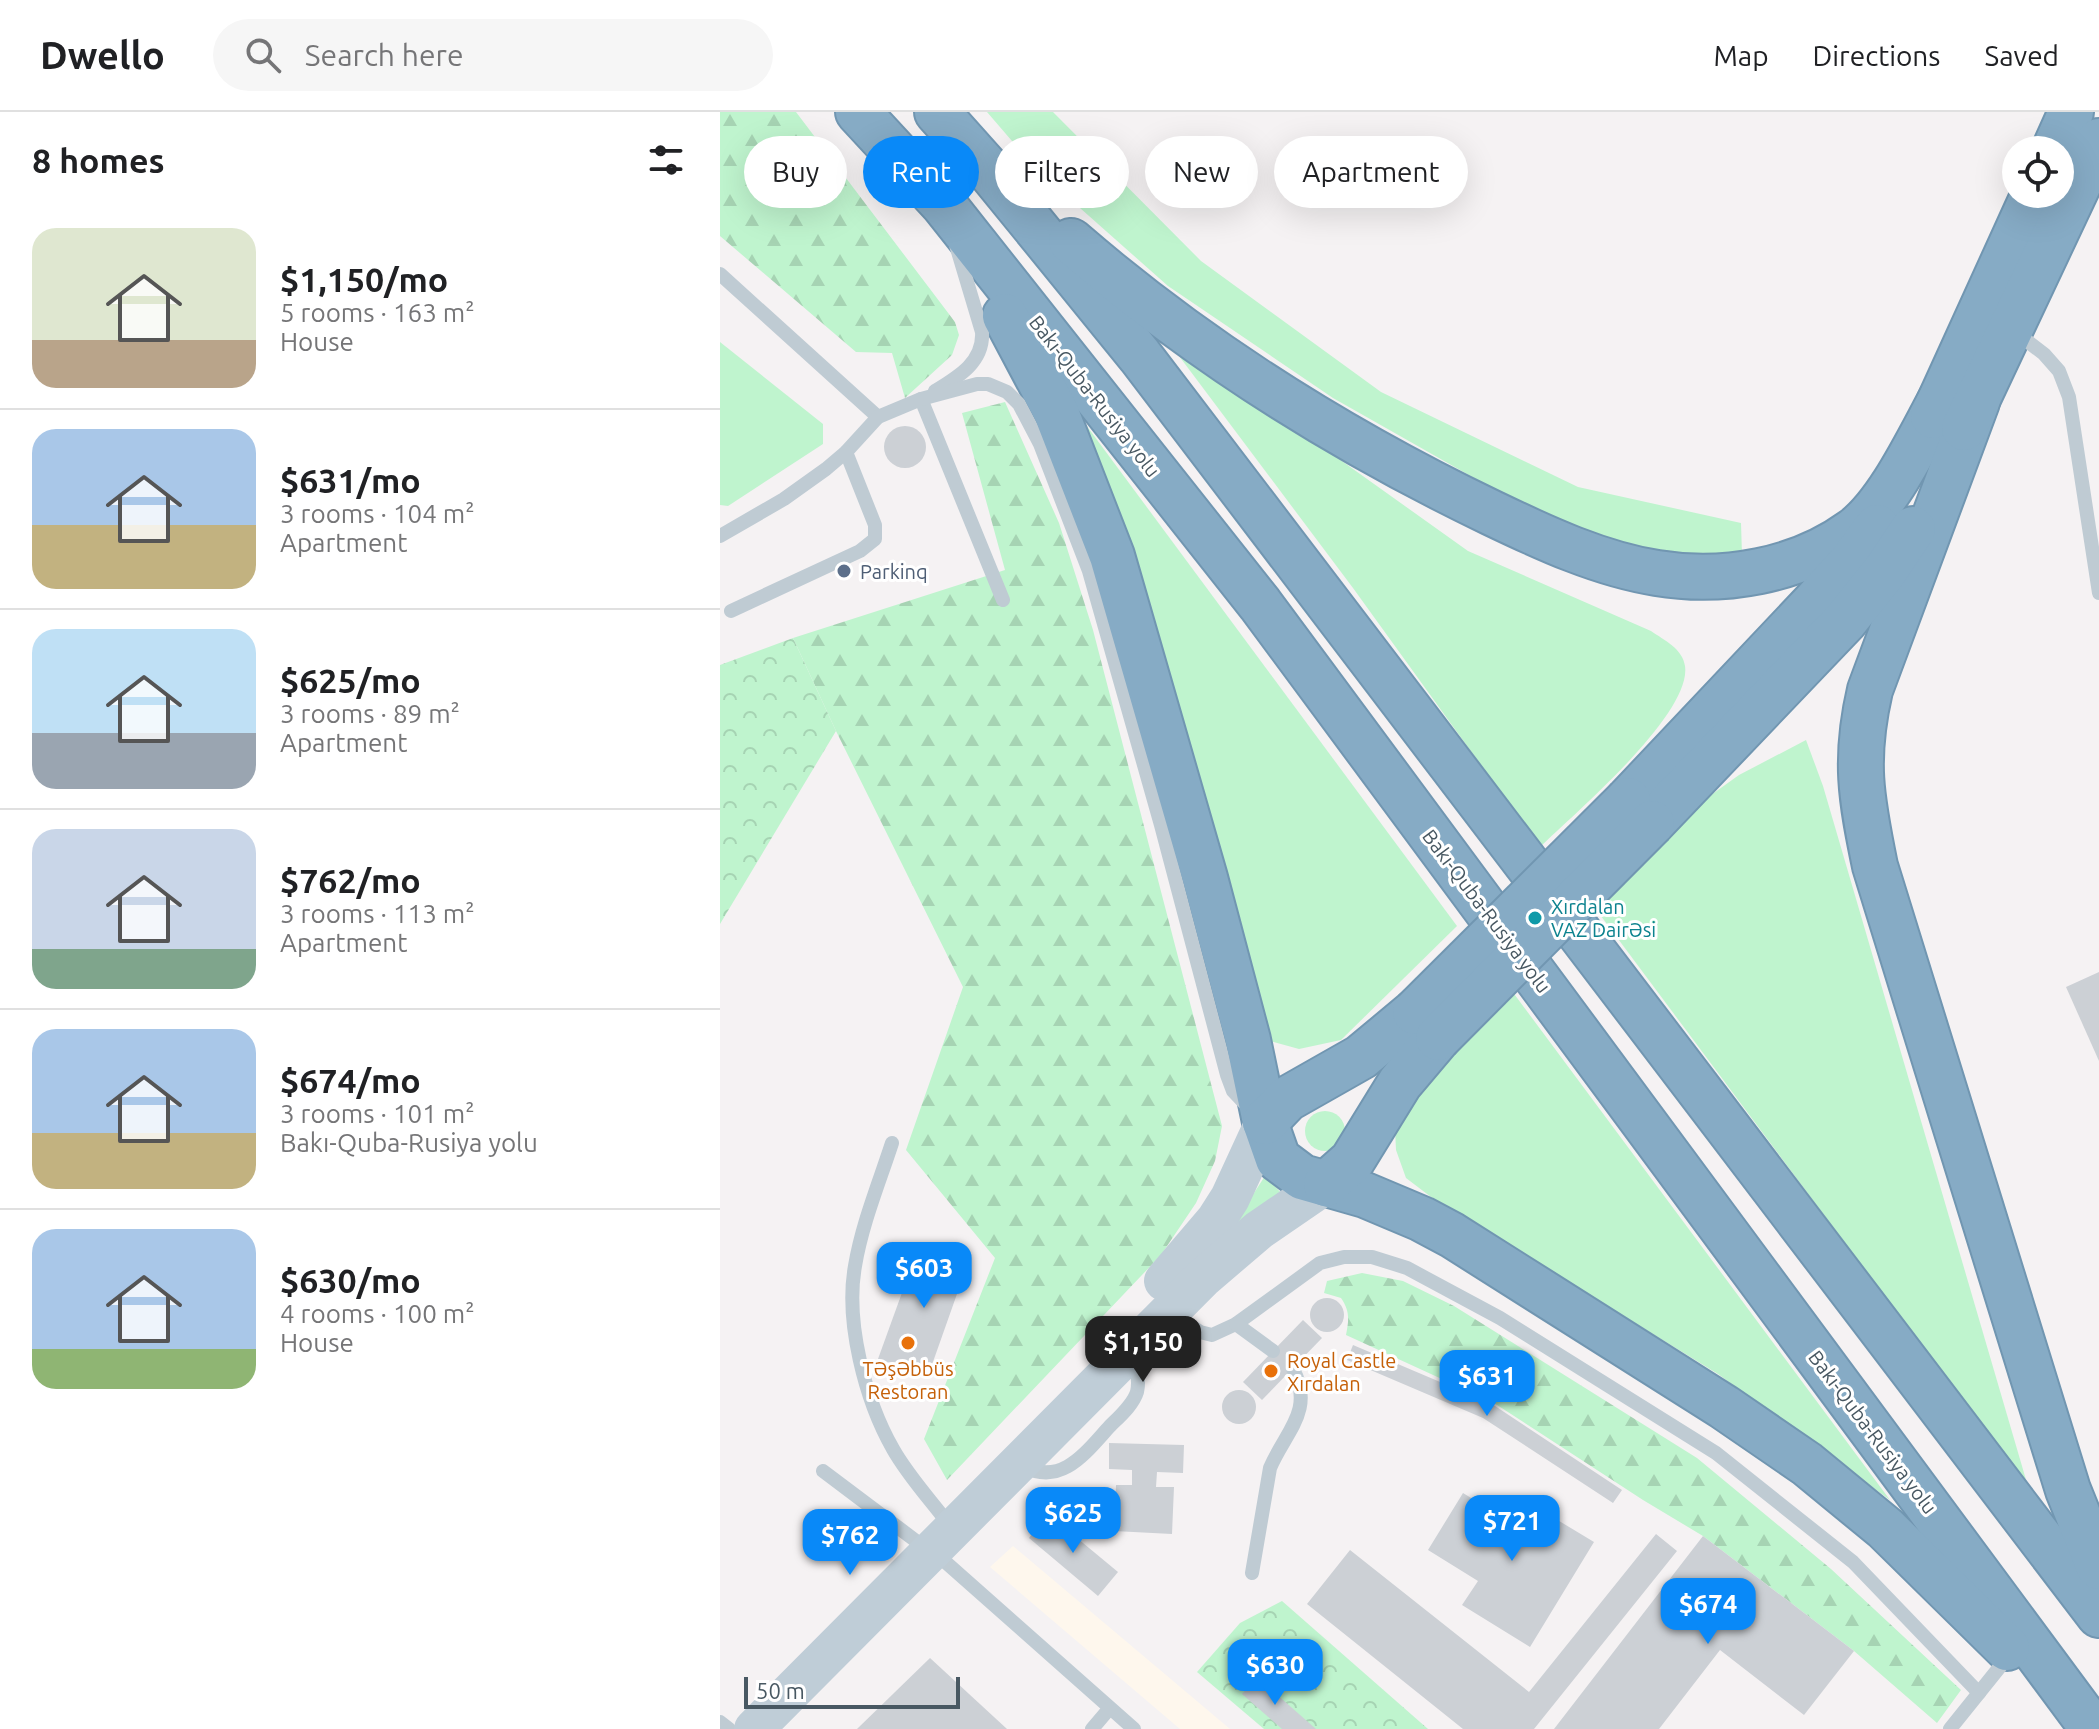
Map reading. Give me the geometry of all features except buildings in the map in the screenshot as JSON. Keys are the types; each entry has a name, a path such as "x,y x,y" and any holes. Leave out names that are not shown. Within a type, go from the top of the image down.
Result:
{"highway":[{"name":"Bakı-Quba-Rusiya yolu","path":"858,112 880,136"},
{"path":"937,112 987,168 1140,356 2099,1615"},
{"path":"2060,136 2071,112"},
{"path":"987,168 1162,315 1292,402 1385,458 1517,525 1575,549 1656,573 1701,577 1749,573 1792,562 1834,544 1855,530 1874,511 2010,328 2099,141"},
{"name":"Bakı-Quba-Rusiya yolu","path":"946,208 1260,604 2091,1729"},
{"path":"946,208 1056,412 1095,506 1205,878 1248,1040 1265,1122 1278,1159 1302,1177 1395,1207 1452,1235 1724,1407 1848,1496 2091,1729"},
{"path":"1265,1122 1287,1099 1426,1025 1640,811 1845,621 1885,571 1917,521 2029,208"},
{"path":"1962,396 1861,727 1859,772 1864,815 1875,866 2068,1490 2099,1567"},
{"path":"1326,1184 1352,1161 1400,1083 1426,1025"}],"main road":[{"path":"754,1729 932,1538 1121,1344 1216,1220 1230,1198 1265,1122"},
{"path":"1121,1344 1168,1312 1224,1258 1259,1230 1326,1184"}],"lane":[{"path":"921,399 956,378 971,364 983,343 945,208"},
{"path":"720,274 878,417"},
{"path":"2010,328 2044,354 2059,371 2069,397 2099,593"},
{"path":"720,536 784,499 846,452 878,417 921,399 977,384 988,384 1007,392 1019,404 1040,444 1089,571 1227,1075 1241,1101 1265,1122"},
{"path":"921,399 1003,600"},
{"path":"731,611 860,551 875,539 875,525 846,452"},
{"path":"892,1143 863,1229 852,1302 862,1370 874,1407 932,1538"},
{"path":"1168,1312 1200,1332 1212,1335 1236,1324 1320,1263 1344,1257 1372,1257 1407,1268 1500,1318 1716,1453 1853,1562 1979,1693"},
{"path":"1236,1324 1273,1351"},
{"path":"1252,1573 1270,1468 1289,1437 1302,1398 1300,1383 1293,1369"},
{"path":"823,1471 932,1538 1109,1709 1134,1729"},
{"path":"1950,1729 2011,1653"},
{"path":"1092,1729 1109,1709"},
{"path":"720,1722 729,1729"}],"shaded area":[{"path":"1013,1546 1230,1729 1180,1729 990,1567"}],"green space":[{"path":"720,112 796,112 814,136 744,136 744,208 847,208 847,179 863,200 863,208 869,208 955,322 959,335 952,355 905,398 892,353 856,352 720,236"},
{"path":"987,112 1053,112 1077,136 1008,136"},
{"path":"1129,189 1201,261 1381,392 1578,487 1741,523 1742,555 1693,555 1613,545 1483,483 1333,398 1168,286 1080,208 1129,208"},
{"path":"1161,332 1468,551 1651,631 1681,655 1685,666 1682,686 1670,710 1628,762 1540,847 1353,588"},
{"path":"720,342 823,424 823,444 728,506 720,505"},
{"path":"1005,402 1059,523 1093,630 1222,1126 1215,1161 1196,1203 1161,1255 947,1480 924,1439 995,1258 906,1150 963,987 793,638 1005,570 962,413"},
{"path":"1086,425 1457,926 1341,1040 1299,1049 1266,1040"},
{"path":"793,638 836,731 720,924 720,665"},
{"path":"1806,740 1823,786 2029,1490 1595,908 1690,810 1739,775"},
{"path":"1509,987 1890,1500 1718,1374 1435,1200 1406,1178 1396,1150 1395,1129 1410,1095"},
{"path":"1325,1111 1339,1117 1345,1131 1339,1145 1325,1151 1311,1145 1305,1131 1311,1117"},
{"path":"1265,1176 1285,1197 1226,1236"},
{"path":"1362,1273 1403,1281 1454,1306 1697,1458 1831,1569 1961,1690 1937,1723 1854,1651 1703,1536 1494,1403 1346,1335 1346,1307 1341,1298 1324,1293 1327,1281"},
{"path":"1282,1601 1428,1729 1264,1729 1197,1672 1240,1623"}],"place":[{"name":"Parkinq","path":"844,571"},
{"name":"Xırdalan VAZ Dairəsi","path":"1535,918"},
{"name":"Təşəbbüs Restoran","path":"908,1343"},
{"name":"Royal Castle Xırdalan","path":"1271,1371"}]}
